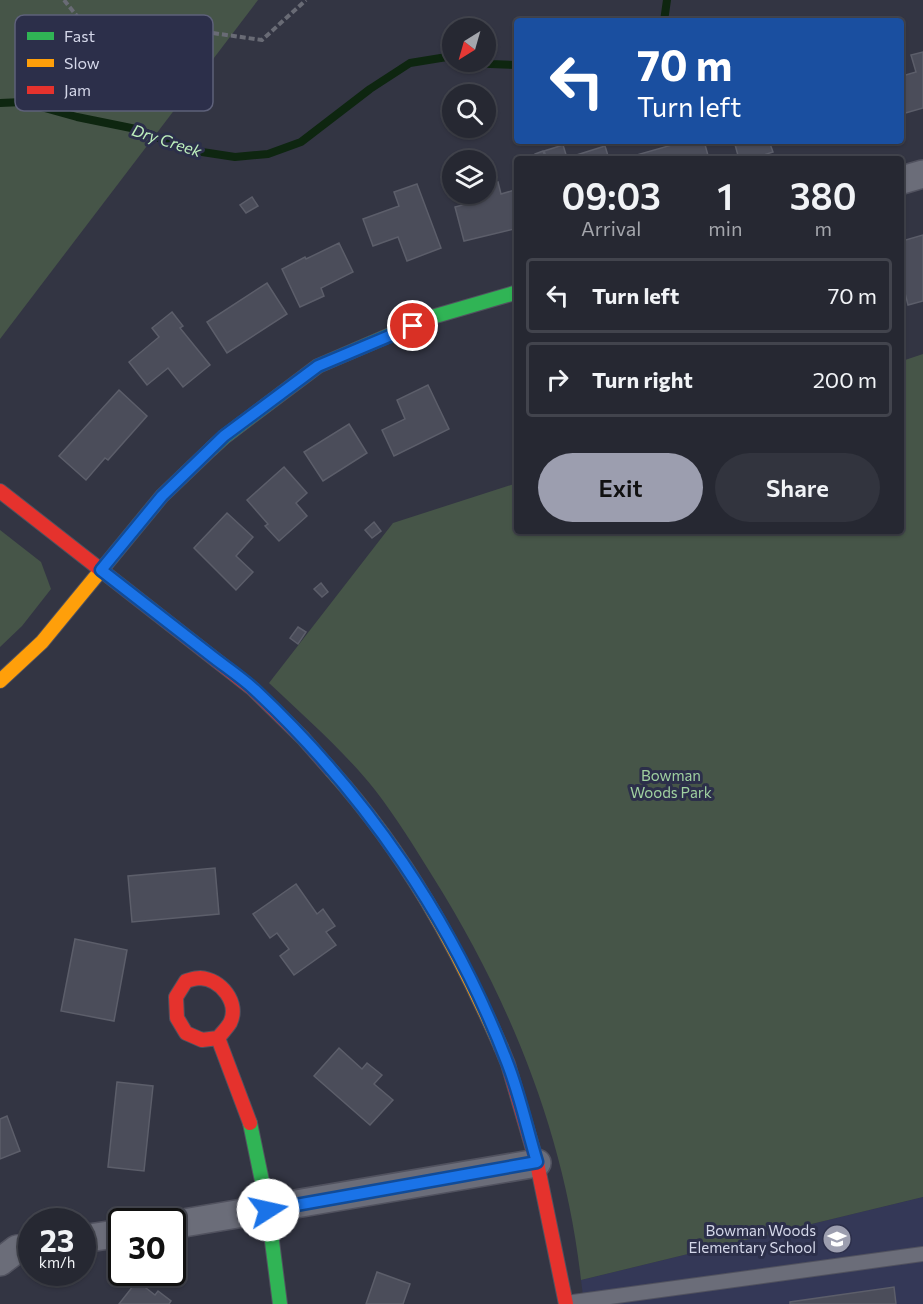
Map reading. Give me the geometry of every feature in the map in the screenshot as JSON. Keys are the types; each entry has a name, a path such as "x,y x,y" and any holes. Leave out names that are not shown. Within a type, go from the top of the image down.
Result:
{"street":[{"path":"904,179 923,174"},
{"path":"0,681 42,642 162,496 224,436 318,366 432,317 514,293"},
{"path":"0,491 253,689 303,738 350,791 398,855 436,913 473,983 508,1064 537,1162 566,1303"},
{"path":"200,978 213,981 228,993 234,1009 230,1023 218,1038 202,1040 186,1033 177,1018 176,997 186,981 200,978"},
{"path":"218,1038 248,1116 268,1210 280,1304"},
{"path":"186,1223 537,1162"},
{"path":"0,1262 18,1249"}],"lane":[{"path":"566,1303 621,1299 662,1290 923,1254"},
{"path":"662,1290 664,1304"}],"path":[{"path":"64,0 76,15"},
{"path":"213,33 262,40 306,0"}],"shaded area":[{"name":"Bowman Woods Elementary School","path":"923,1197 923,1304 584,1304 581,1280"}],"green space":[{"path":"0,0 258,0 213,59 213,15 15,15 15,111 174,111 0,339"},
{"name":"Bowman Woods Park","path":"923,354 923,1197 581,1280 562,1173 547,1121 530,1070 486,971 433,877 383,800 337,748 269,683 393,523 514,484 514,534 904,534 904,360"},
{"path":"0,530 41,562 51,589 22,626 0,647"}],"building":[{"path":"923,52 923,108 904,113 904,75 916,72 911,55"},
{"path":"675,144 705,144 708,156 633,156"},
{"path":"735,144 770,144 773,152 760,156 738,156"},
{"path":"563,145 566,156 546,156 544,151"},
{"path":"605,146 608,156 573,156"},
{"path":"543,151 545,156 535,156 535,154"},
{"path":"498,182 501,194 514,190 514,229 464,241 455,207 466,204 496,204 496,183"},
{"path":"417,184 441,248 407,261 398,237 373,246 363,219 399,206 394,192"},
{"path":"252,197 258,206 246,213 240,205"},
{"path":"923,235 923,301 908,305 904,289 904,240"},
{"path":"339,243 353,272 321,288 324,296 300,307 282,269"},
{"path":"267,283 287,314 227,353 207,322"},
{"path":"172,312 183,326 180,328 210,365 183,387 168,368 147,385 129,362 159,337 152,328"},
{"path":"428,385 449,429 394,456 382,430 405,419 397,400"},
{"path":"119,390 147,416 108,460 105,458 86,480 59,456"},
{"path":"349,424 367,453 323,481 304,452"},
{"path":"284,467 307,493 296,503 307,516 279,541 265,526 268,524 247,500"},
{"path":"227,513 253,537 236,556 253,572 236,590 194,548"},
{"path":"374,522 381,531 372,538 365,530"},
{"path":"321,583 328,592 322,597 314,589"},
{"path":"298,627 306,632 298,644 290,638"},
{"path":"215,868 219,914 132,922 128,876"},
{"path":"296,884 317,914 323,909 335,926 326,932 336,945 294,975 280,956 289,949 277,933 270,938 253,914"},
{"path":"75,939 127,950 114,1021 61,1011"},
{"path":"339,1048 362,1069 367,1063 382,1075 374,1084 393,1100 370,1125 314,1076"},
{"path":"117,1082 153,1086 144,1171 108,1167"},
{"path":"7,1116 20,1151 0,1159 0,1119"},
{"path":"377,1272 410,1284 403,1304 366,1304"},
{"path":"133,1286 143,1286 155,1295 158,1291 171,1301 169,1304 119,1304"},
{"path":"894,1287 896,1304 790,1304 790,1302"}],"waterway":[{"name":"Dry Creek","path":"664,18 667,0"},
{"name":"Dry Creek","path":"55,111 136,129 189,150 235,157 268,154 301,142 370,89 410,63 442,58"},
{"name":"Dry Creek","path":"496,64 514,65"},
{"name":"Dry Creek","path":"0,103 15,102"}],"traffic: fast":[{"path":"211,449 318,366 432,317 514,293"},
{"path":"250,1123 268,1210 280,1304"}],"traffic: slow":[{"path":"0,681 42,642 162,496 211,449"},
{"path":"332,771 384,835 428,902 448,937 501,1047"}],"traffic: jam":[{"path":"0,491 253,689 303,738 332,771"},
{"path":"218,1038 230,1023 232,1015 227,993 208,979 198,978 186,981 176,997 177,1018 186,1033 202,1040 218,1038 250,1123"},
{"path":"501,1047 537,1163 566,1304"}],"place":[{"name":"Bowman Woods Elementary School","path":"837,1239"}],"route":[{"path":"268,1210 537,1162 508,1064 473,983 436,913 398,855 350,791 303,738 253,689 101,570 162,496 224,436 318,366 413,326"}]}
